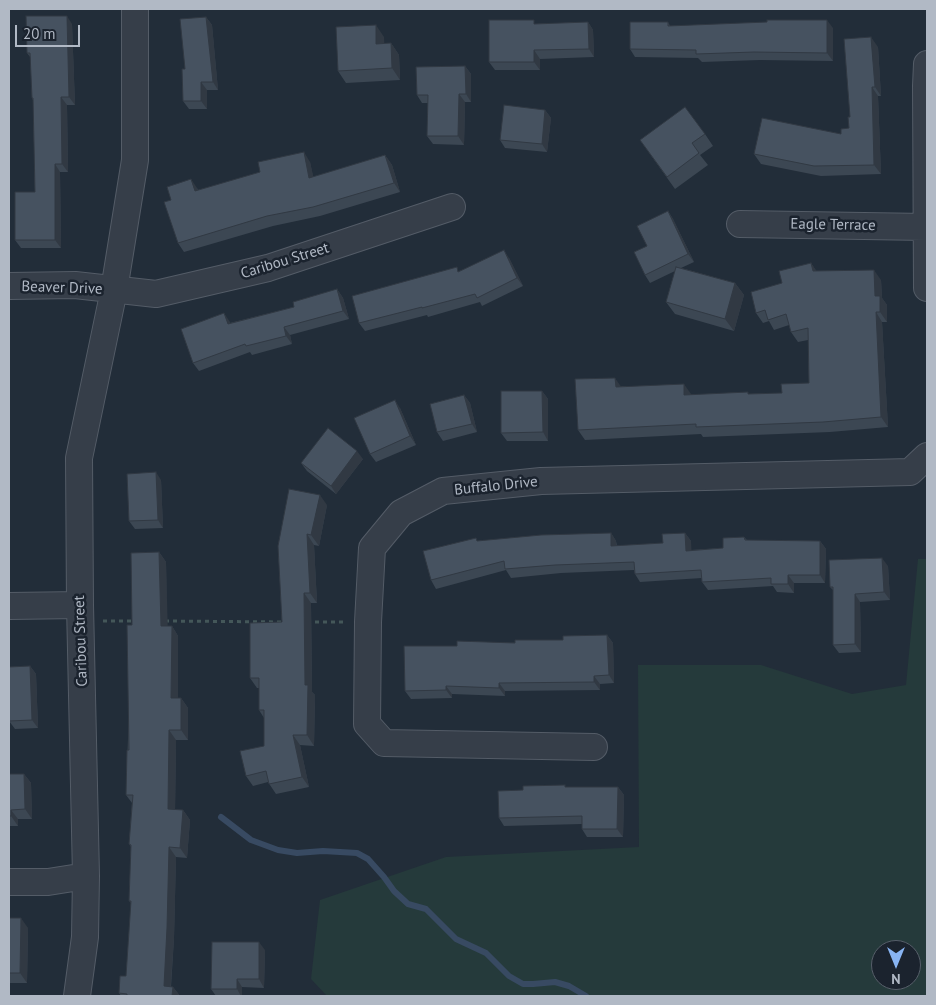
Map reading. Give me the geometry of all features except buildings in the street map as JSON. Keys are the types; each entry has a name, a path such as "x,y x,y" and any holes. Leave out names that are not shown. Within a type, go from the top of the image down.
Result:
{"street":[{"name":"Caribou Street","path":"78,996 85,937 86,876 79,458 114,290 135,160 135,9"},
{"path":"927,64 927,288"},
{"name":"Caribou Street","path":"114,290 156,294 268,268 452,207"},
{"name":"Eagle Terrace","path":"740,224 926,227"},
{"name":"Beaver Drive","path":"9,286 75,285 114,290"},
{"name":"Buffalo Drive","path":"594,747 384,743 367,724 368,622 372,548 401,513 443,491 540,481 910,472 927,456"},
{"path":"9,606 80,605"},
{"path":"9,882 48,882 86,876"}],"path":[{"path":"101,622 136,621"},
{"path":"156,621 285,622"},
{"path":"305,622 354,622"}],"green space":[{"path":"918,559 927,559 927,996 327,996 311,979 320,900 446,857 639,847 638,665 761,665 852,694 906,685"}],"waterway":[{"path":"221,817 251,840 278,850 297,853 323,851 357,853 368,859 394,891 408,904 426,909 456,939 486,953 509,976 523,984 555,982 569,986 586,996"}]}
